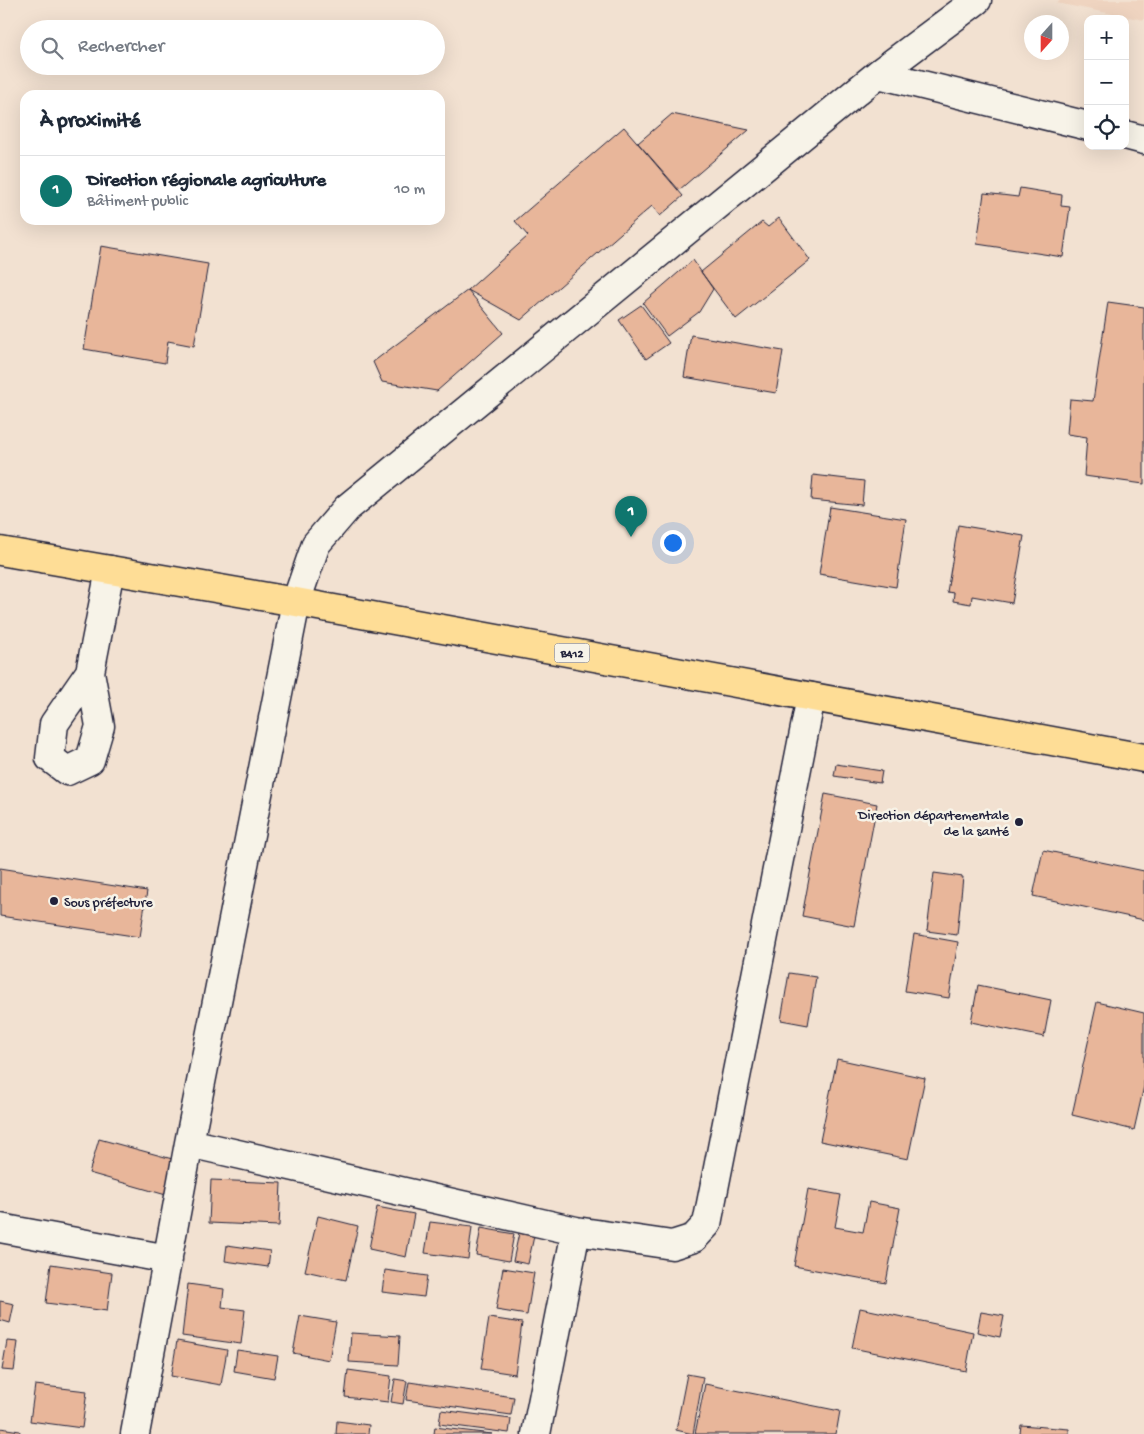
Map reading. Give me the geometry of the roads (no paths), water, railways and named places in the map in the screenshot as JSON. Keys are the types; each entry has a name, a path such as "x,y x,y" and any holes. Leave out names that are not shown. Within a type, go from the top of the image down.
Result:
{"main road":[{"name":"B412","path":"0,551 296,602 1144,758"}],"street":[{"path":"135,1434 189,1143 296,602 316,544 347,508 878,74 977,0"},
{"path":"878,74 1084,125"},
{"path":"1129,136 1144,140"},
{"path":"90,672 110,570"},
{"path":"189,1143 576,1231 672,1245 694,1238 707,1224 811,697"},
{"path":"0,1228 168,1260"},
{"path":"536,1434 576,1231"}],"place":[{"name":"Direction régionale agriculture","path":"631,537"},
{"name":"Direction départementale de la santé","path":"1019,822"},
{"name":"Sous préfecture","path":"54,901"}]}
